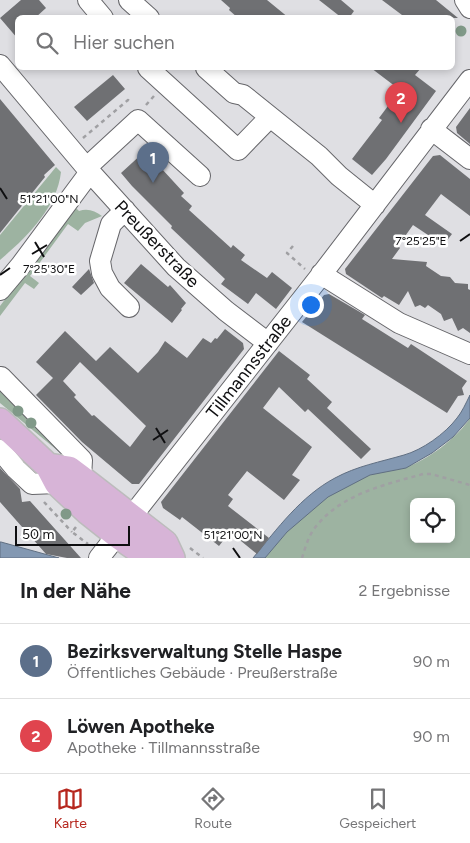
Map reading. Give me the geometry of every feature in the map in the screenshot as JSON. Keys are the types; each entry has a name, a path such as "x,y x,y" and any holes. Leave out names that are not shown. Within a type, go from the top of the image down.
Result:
{"main road":[{"path":"0,421 88,512 165,543 172,558"},
{"path":"52,475 69,469 81,478 150,558"}],"street":[{"path":"88,0 100,15"},
{"path":"129,0 146,15"},
{"path":"466,0 470,8"},
{"name":"Preußerstraße","path":"0,64 124,210 192,282 268,343"},
{"path":"150,70 238,150 270,117"},
{"path":"208,70 234,93 242,95 319,156 339,176 375,205"},
{"name":"Tillmannsstraße","path":"99,558 320,277 470,80"},
{"path":"0,290 22,265 89,170 138,120 200,176"},
{"path":"431,129 470,159"},
{"path":"124,210 111,224 100,261 102,273 110,288 129,307"},
{"path":"320,277 399,323 470,354"},
{"path":"1,377 82,460 81,478"},
{"path":"0,450 32,484 52,475"}],"path":[{"path":"143,109 156,94"},
{"path":"71,149 128,100 134,106"},
{"path":"293,246 287,253 320,277"},
{"path":"302,558 313,531 322,520 340,505 369,490 423,474 431,474 470,485"},
{"path":"32,484 47,505 72,532"}],"green space":[{"path":"56,167 61,172 58,185 47,210 30,232 0,260 0,235"},
{"path":"76,208 79,211 91,210 102,216 85,223 78,231 68,224 30,276 39,283 34,289 25,283 0,316 0,306"},
{"path":"0,382 75,465 0,403"},
{"path":"470,418 470,558 265,558 286,532 311,509 339,489 369,475 412,465 431,455 458,433"}],"water":[{"path":"470,395 470,418 453,437 432,453 406,468 370,475 328,497 287,532 265,558 253,558 290,514 311,494 343,474 360,467 411,453 426,445 452,424 461,413"},
{"path":"1,542 59,558 0,558"}],"building":[{"path":"21,0 39,0 46,8 38,15 15,15 15,36 0,18"},
{"path":"221,0 267,0 285,15 235,15 229,10 230,8"},
{"path":"319,0 341,0 354,11 351,15 338,15"},
{"path":"382,0 436,0 454,15 402,15"},
{"path":"374,70 419,70 415,75 436,91 372,175 352,159 382,120 379,118 400,90"},
{"path":"113,75 125,89 87,121 74,107"},
{"path":"0,99 55,165 44,175 45,177 0,233"},
{"path":"470,108 470,144 457,133 456,127"},
{"path":"144,152 150,156 184,193 181,196 192,206 189,210 231,248 233,245 245,255 241,260 267,278 272,272 292,288 276,309 256,293 248,304 221,284 225,279 171,228 172,226 121,173"},
{"path":"440,155 470,179 470,216 441,194 425,215 452,234 445,243 440,243 413,225 398,246 400,248 392,259 427,262 426,266 441,276 450,277 455,283 468,284 468,289 470,290 470,333 463,328 458,331 452,318 444,321 441,314 428,305 425,308 420,305 415,307 408,291 399,305 384,296 382,298 346,274 345,269 433,156"},
{"path":"141,264 168,287 170,285 186,303 172,323 124,283"},
{"path":"89,269 94,283 81,295 72,287"},
{"path":"329,294 365,315 362,319 408,348 411,344 467,381 462,388 464,395 458,396 447,413 302,322 324,295"},
{"path":"225,329 243,343 244,349 139,484 132,484 82,442 36,395 53,378 36,362 65,331 96,361 110,347 138,373 158,352 165,341 187,358 203,338 211,343 215,338 217,339","holes":["80,362 146,426 130,447 94,415 92,416 74,397 76,395 63,381"]},
{"path":"279,351 310,375 307,379 332,402 327,408 371,449 361,459 308,409 305,412 279,387 263,408 312,447 292,475 300,480 284,500 247,471 228,495 233,499 228,506 269,538 257,554 230,532 219,546 182,517 180,520 163,508 161,502"},
{"path":"0,468 20,489 22,502 30,501 81,558 67,558 46,554 0,502"}],"place":[{"name":"Löwen Apotheke","path":"401,123"},
{"name":"Bezirksverwaltung Stelle Haspe","path":"153,183"}]}
